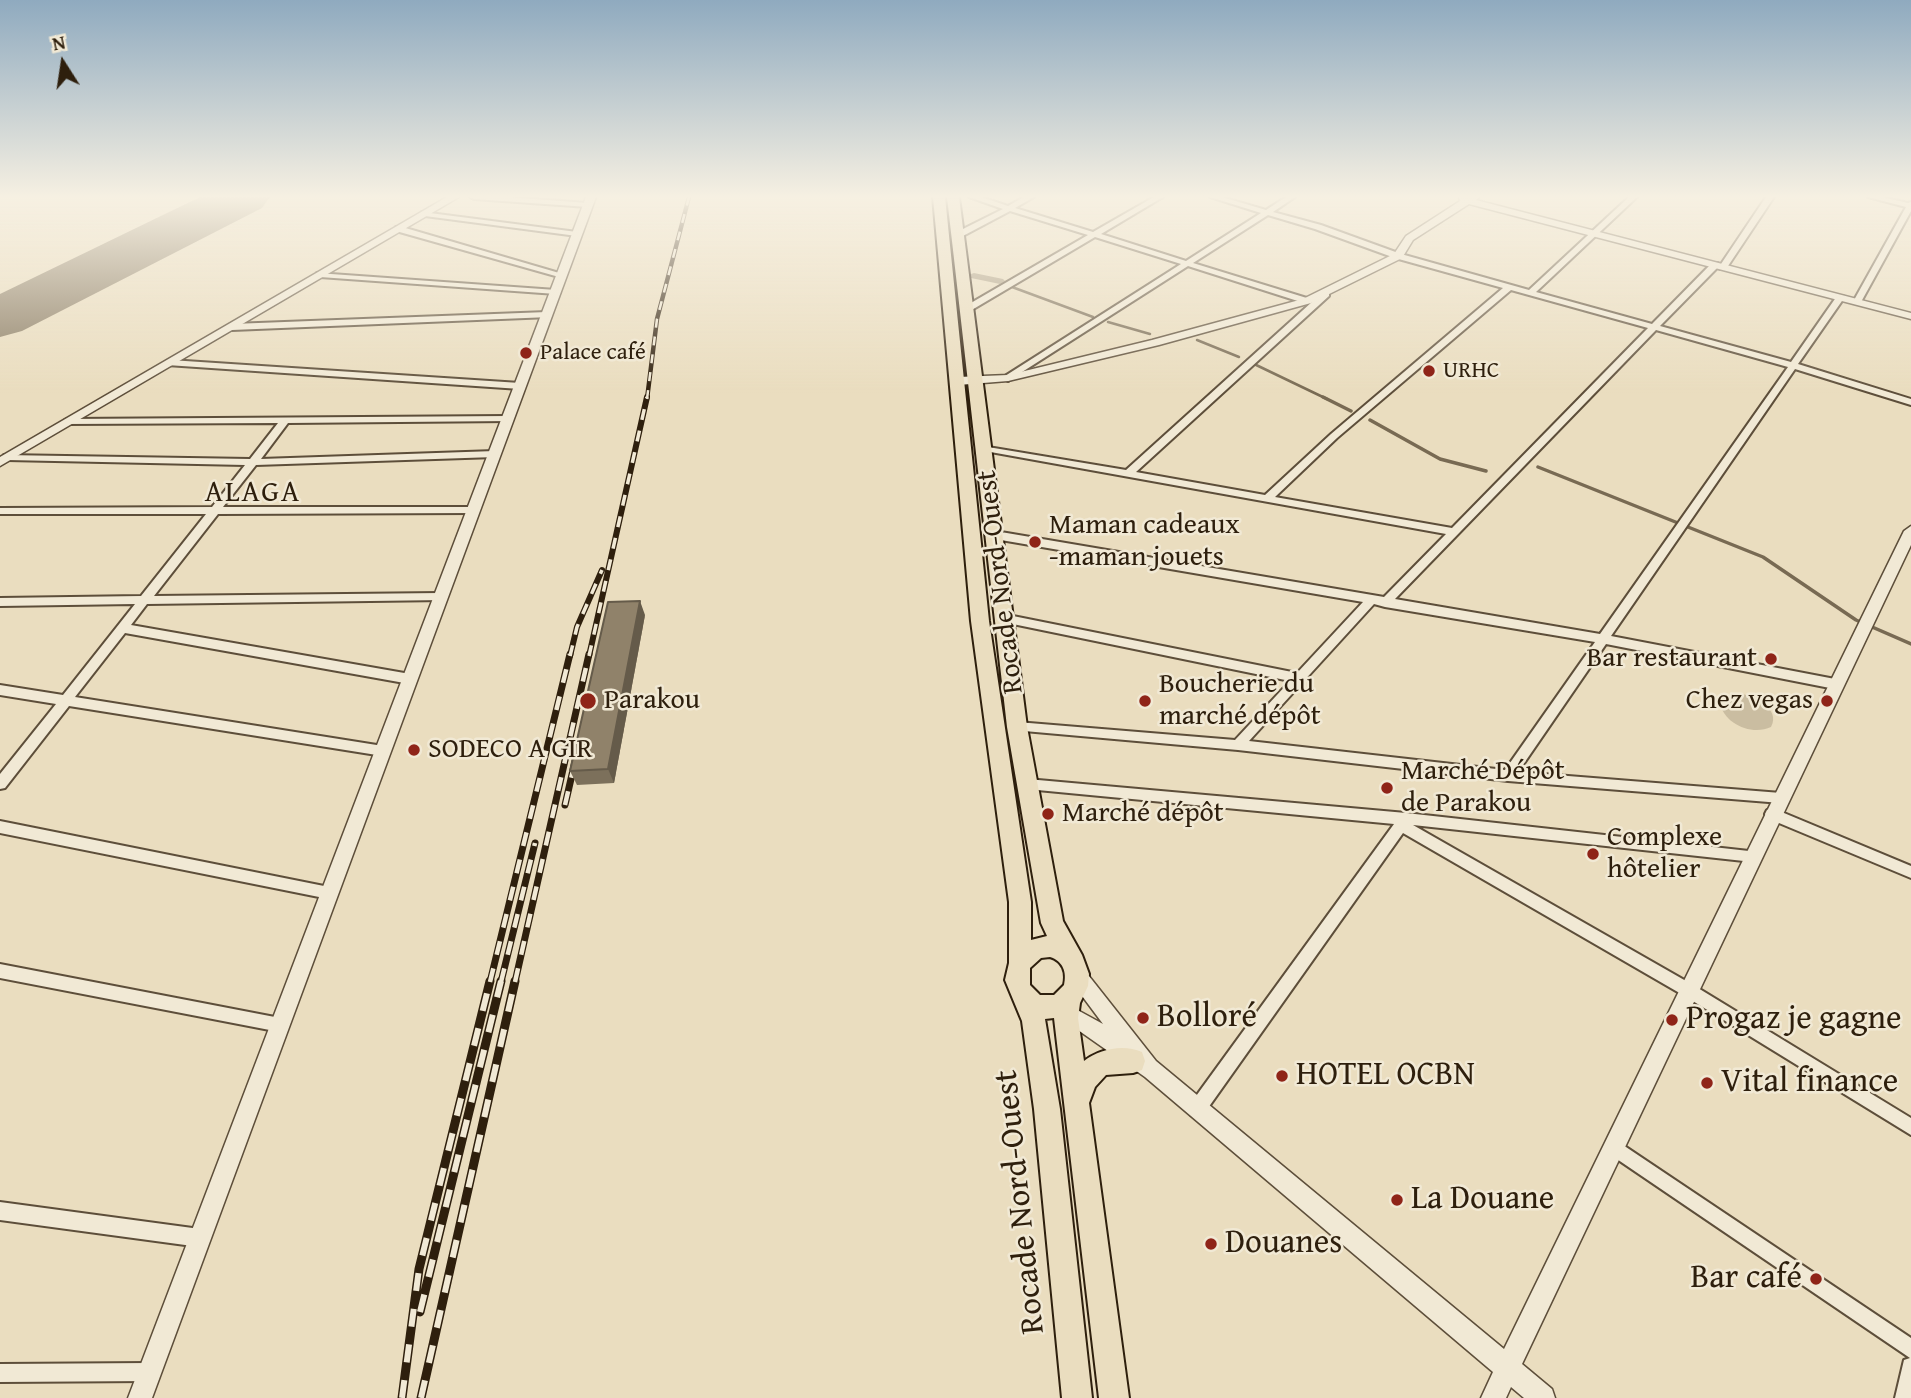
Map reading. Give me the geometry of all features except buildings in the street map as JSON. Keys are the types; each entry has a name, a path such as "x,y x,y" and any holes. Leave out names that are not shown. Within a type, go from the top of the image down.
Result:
{"main road":[{"name":"Rocade Nord-Ouest","path":"949,262 967,380 985,448 1017,727 1067,991 1077,1109 1114,1398"},
{"name":"Rocade Nord-Ouest","path":"961,262 967,309 967,380 980,621 1022,925 1015,976 1027,999 1034,1021 1077,1398"},
{"path":"1019,960 1032,950 1050,948 1066,955 1067,991 1035,1004 1027,999"},
{"path":"1077,1109 1081,1088 1090,1070 1108,1060 1142,1065"}],"street":[{"path":"4,460 342,262"},
{"path":"517,262 562,275"},
{"path":"140,1398 567,262"},
{"path":"967,309 1047,262"},
{"path":"1178,262 1307,301"},
{"path":"1008,378 1191,262"},
{"path":"967,380 1008,378 1179,337 1307,301 1386,262"},
{"path":"1420,262 1794,366 1911,402"},
{"path":"1531,292 1563,262"},
{"path":"1705,262 1911,316"},
{"path":"1385,603 1654,328 1722,262"},
{"path":"1857,302 1879,262"},
{"path":"320,275 555,292"},
{"path":"1267,499 1334,436 1509,287"},
{"path":"1128,474 1326,293"},
{"path":"1508,776 1840,298"},
{"path":"232,327 547,315"},
{"path":"170,363 520,386"},
{"path":"68,422 508,419"},
{"path":"0,784 285,421"},
{"path":"985,448 1454,532"},
{"path":"4,460 253,462 495,454"},
{"path":"0,511 474,510"},
{"path":"1493,1398 1911,531"},
{"path":"995,536 1603,639 1835,684"},
{"path":"0,602 441,597"},
{"path":"1238,745 1371,600"},
{"path":"1003,618 1299,678"},
{"path":"123,628 410,679"},
{"path":"0,690 383,751"},
{"path":"1017,727 1238,745 1777,806 1911,872"},
{"path":"1027,784 1752,856"},
{"path":"1404,822 1688,990 1911,1127"},
{"path":"1197,1109 1404,822"},
{"path":"0,827 329,893"},
{"path":"0,971 280,1025"},
{"path":"1067,991 1101,1033 1197,1109 1543,1398"},
{"path":"1067,991 1142,1065"},
{"path":"1614,1147 1911,1349"},
{"path":"0,1211 200,1238"},
{"path":"1905,1398 1911,1367"},
{"path":"0,1373 150,1372"}],"shaded area":[{"path":"1739,693 1752,697 1769,709 1773,720 1771,727 1747,729 1732,722 1722,710 1720,702 1723,697"}],"waterway":[{"path":"974,276 1000,281"},
{"path":"1012,287 1093,317"},
{"path":"1108,322 1150,334"},
{"path":"1197,340 1239,357"},
{"path":"1252,363 1327,399"},
{"path":"1323,397 1327,399"},
{"path":"1327,399 1351,411"},
{"path":"1370,420 1440,459 1486,471"},
{"path":"1538,467 1763,557 1856,620 1911,644"}],"runway":[{"path":"0,318 112,262"}],"railway":[{"path":"647,399 657,319 672,262"},
{"path":"589,656 647,397"},
{"path":"570,656 577,627 602,570"},
{"path":"490,982 570,654"},
{"path":"515,982 589,654"},
{"path":"565,805 576,757"},
{"path":"501,982 535,843"},
{"path":"402,1398 419,1269 490,981"},
{"path":"420,1312 501,981"},
{"path":"421,1398 515,981"}],"place":[{"name":"Palace café","path":"526,353"},
{"name":"URHC","path":"1429,371"},
{"name":"Maman cadeaux -maman jouets","path":"1035,542"},
{"name":"Bar restaurant","path":"1771,659"},
{"name":"Parakou","path":"588,701"},
{"name":"Boucherie du marché dépôt","path":"1145,701"},
{"name":"Chez vegas","path":"1827,701"},
{"name":"SODECO A GIR","path":"414,750"},
{"name":"Marché Dépôt de Parakou","path":"1387,788"},
{"name":"Marché dépôt","path":"1048,814"},
{"name":"Complexe hôtelier","path":"1593,854"},
{"name":"Bolloré","path":"1143,1018"},
{"name":"Progaz je gagne","path":"1672,1020"},
{"name":"HOTEL OCBN","path":"1282,1076"},
{"name":"Vital finance","path":"1707,1083"},
{"name":"La Douane","path":"1397,1200"},
{"name":"Douanes","path":"1211,1244"},
{"name":"Bar café","path":"1816,1279"}],"district":[{"name":"ALAGA","path":"253,493"}]}
